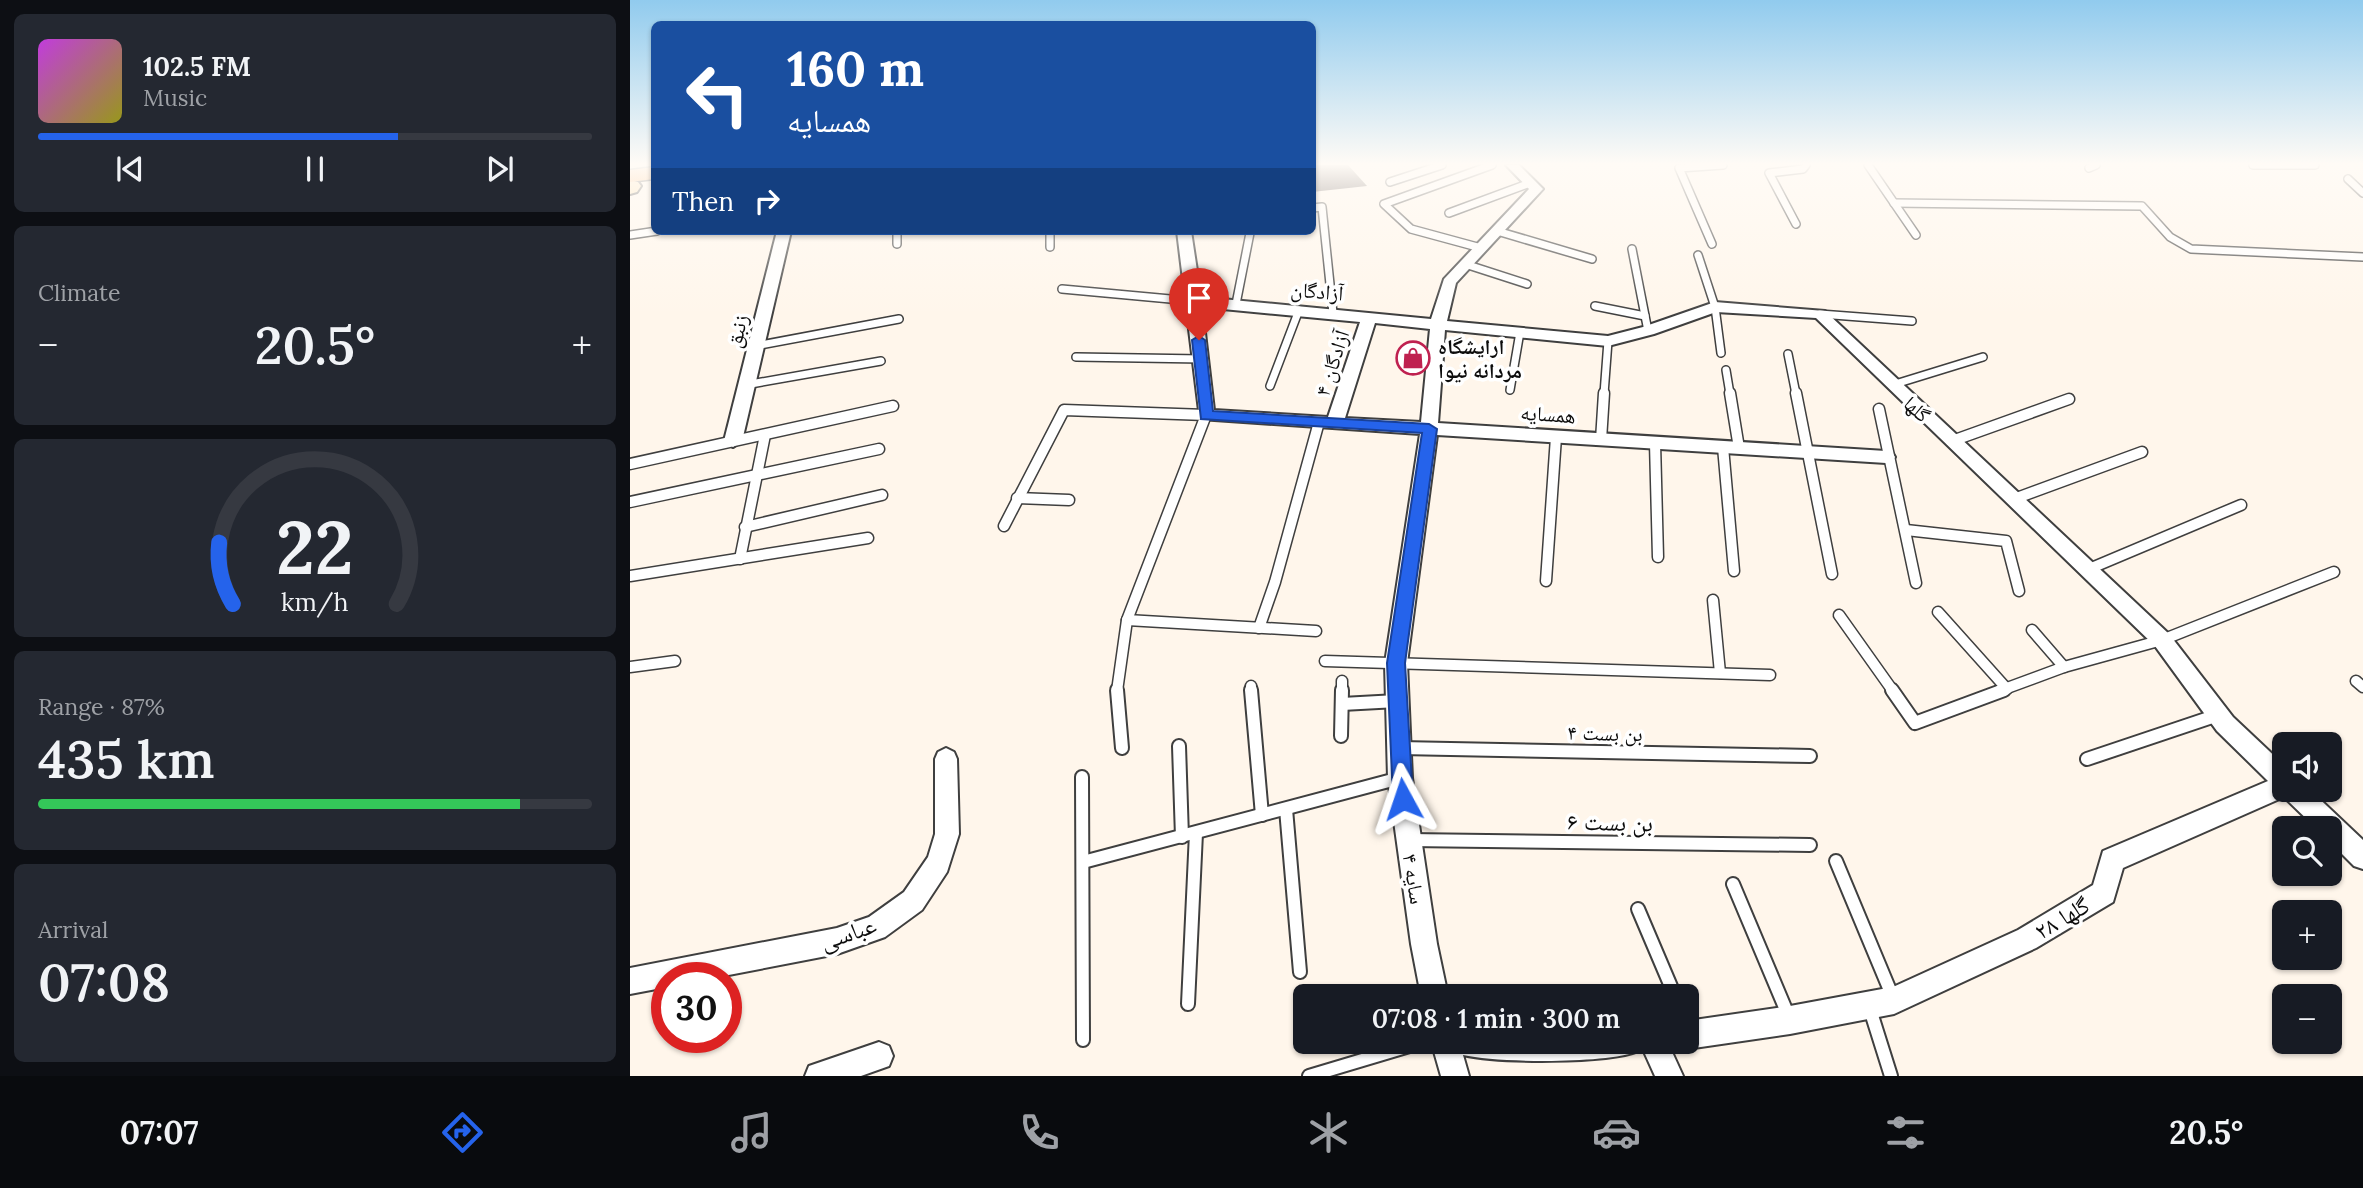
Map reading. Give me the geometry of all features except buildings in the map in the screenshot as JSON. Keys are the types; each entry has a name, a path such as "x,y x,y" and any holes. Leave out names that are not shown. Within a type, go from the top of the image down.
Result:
{"street":[{"name":"سایه ۴","path":"1432,984 1424,944 1400,778 1396,663 1429,429 1438,324 1449,282 1512,215"},
{"name":"زنبق","path":"733,441 783,235"},
{"path":"1184,235 1202,359 1206,415"},
{"name":"آزادگان","path":"1192,302 1438,324"},
{"path":"1438,324 1608,341 1646,323 1715,307 1820,314"},
{"name":"گلها","path":"1820,314 2162,640 2218,715 2272,771"},
{"name":"آزادگان ۴","path":"1327,422 1369,317"},
{"name":"همسایه","path":"1206,415 1886,457"},
{"name":"عباسی","path":"630,981 837,941 876,928 895,915 914,901 938,863 947,834 946,759"},
{"name":"گلها ۲۸","path":"1882,1003 2027,940 2104,893 2112,860 2272,788"},
{"path":"2306,802 2363,857"},
{"path":"1699,1031 1790,1020 1882,1003"},
{"path":"1449,1054 1455,1076"},
{"path":"1659,1054 1669,1076"},
{"path":"819,1076 879,1056"}],"lane":[{"path":"1323,215 1333,313"},
{"path":"1396,215 1411,229 1482,248"},
{"path":"1700,215 1712,244"},
{"path":"1791,215 1796,224"},
{"path":"1902,215 1916,235"},
{"path":"2150,215 2181,246 2192,249 2363,257"},
{"path":"1497,231 1592,259"},
{"path":"630,235 651,232"},
{"path":"897,235 897,244"},
{"path":"1050,235 1050,247"},
{"path":"1236,304 1250,235"},
{"path":"1595,306 1646,323 1632,249"},
{"path":"1698,255 1715,307 1721,353"},
{"path":"1465,264 1527,284"},
{"path":"1062,289 1192,302"},
{"path":"1270,386 1299,310"},
{"path":"1820,314 1912,321"},
{"path":"755,346 900,319"},
{"path":"1510,390 1520,332"},
{"path":"1601,440 1608,341"},
{"path":"1788,354 1832,574"},
{"path":"1076,357 1202,359"},
{"path":"1892,385 1983,357"},
{"path":"745,386 881,361"},
{"path":"1726,370 1734,571"},
{"path":"1952,441 2069,399"},
{"path":"630,464 893,406"},
{"path":"1004,526 1064,410 1206,415 1126,620 1116,684 1122,748"},
{"path":"1879,410 1886,457 1906,530 1916,583"},
{"path":"1259,628 1327,422"},
{"path":"740,559 765,435"},
{"path":"1546,581 1556,437"},
{"path":"1655,443 1658,557"},
{"path":"630,502 879,449"},
{"path":"2014,499 2141,452"},
{"path":"745,527 883,495"},
{"path":"1017,498 1069,500"},
{"path":"2089,569 2241,505"},
{"path":"1906,530 2006,541 2019,591"},
{"path":"630,576 868,538"},
{"path":"1839,615 1915,723 2064,667 2162,640 2334,572"},
{"path":"1713,600 1720,673"},
{"path":"1938,612 2007,689"},
{"path":"1126,620 1316,631"},
{"path":"2032,630 2064,667"},
{"path":"1325,661 1770,675"},
{"path":"630,667 675,662"},
{"path":"1341,736 1342,681"},
{"path":"1251,686 1262,815"},
{"path":"1342,704 1397,701"},
{"path":"2087,759 2218,715"},
{"path":"1179,746 1182,837"},
{"name":"بن بست ۴","path":"1399,748 1810,756"},
{"path":"1082,777 1083,1040"},
{"path":"1083,862 1400,778"},
{"path":"1286,809 1300,972"},
{"path":"1188,1004 1196,832"},
{"name":"بن بست ۶","path":"1408,840 1810,845"},
{"path":"1836,861 1882,1003 1891,1076"},
{"path":"1733,884 1790,1020"},
{"path":"1638,909 1670,984"},
{"path":"1309,1076 1383,1054"}],"place":[{"name":"ارایشگاه مردانه نیوا","path":"1413,358"}],"route":[{"path":"1199,340 1206,415 1429,429 1396,663 1403,799"}]}
